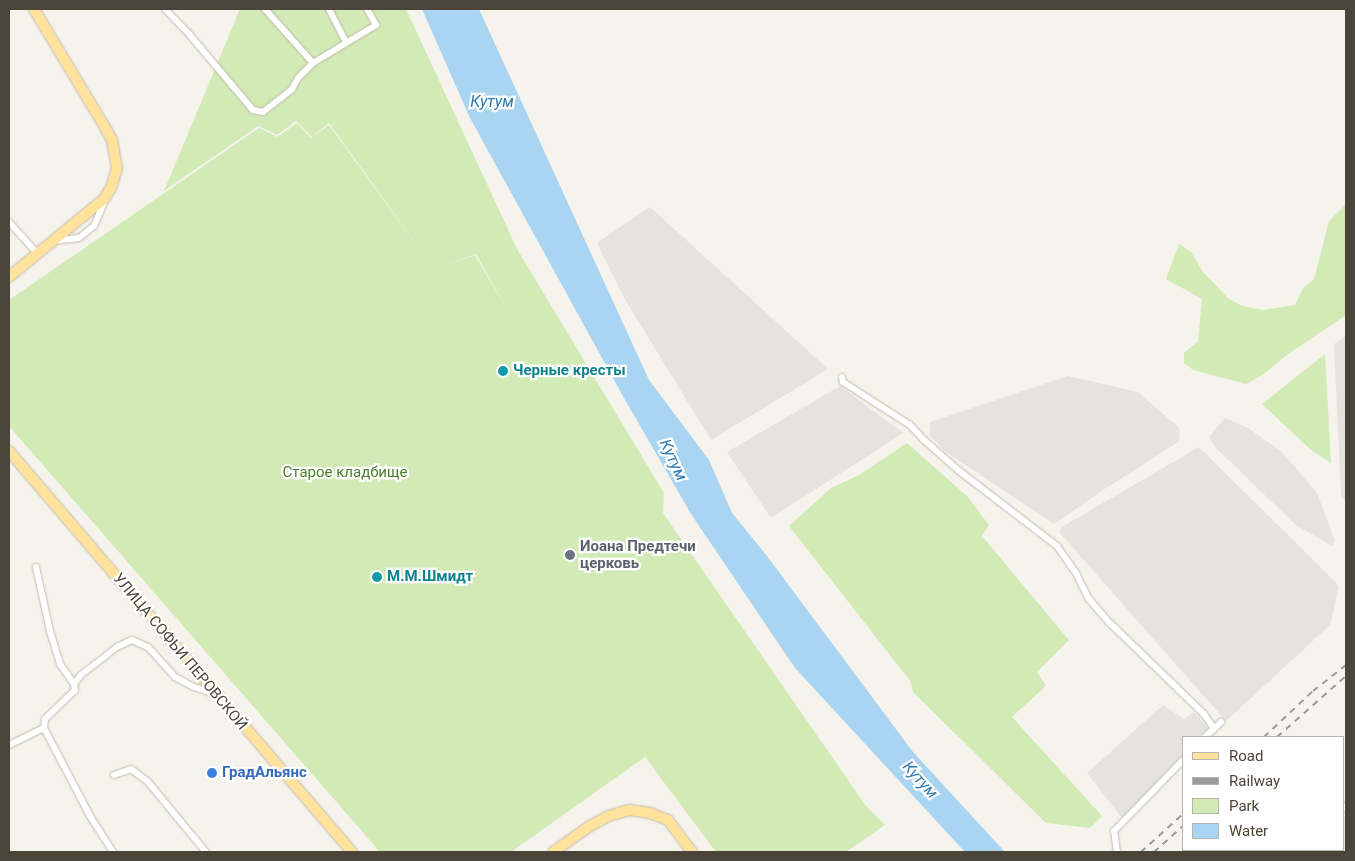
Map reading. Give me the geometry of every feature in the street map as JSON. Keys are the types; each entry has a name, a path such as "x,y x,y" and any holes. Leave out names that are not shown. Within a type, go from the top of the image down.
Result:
{"main road":[{"path":"9,277 104,199 117,168 112,140 94,106 34,9"},
{"name":"УЛИЦА СОФЬИ ПЕРОВСКОЙ","path":"9,451 352,852"},
{"path":"553,852 596,823 609,816 629,810 650,812 668,820 692,852"}],"street":[{"path":"165,9 189,34 253,110 263,112 292,89 298,78 313,63 376,25 367,9"},
{"path":"265,9 313,63"},
{"path":"328,9 346,42"},
{"path":"9,222 37,253"},
{"path":"842,378 843,382 910,425 958,470 1057,546 1076,573 1088,598 1111,624 1204,714 1214,729"},
{"path":"36,567 50,631 60,664 74,684 75,690 45,719 44,728 90,816 113,852"},
{"path":"74,684 80,675 117,647 132,640 148,647 175,677 194,688 215,694"},
{"path":"1206,736 1221,722"},
{"path":"9,745 44,728"},
{"path":"1117,852 1114,831 1182,762"},
{"path":"114,775 131,769 148,782 206,852"}],"shaded area":[{"path":"650,207 828,369 711,440 626,301 597,243"},
{"path":"1346,336 1346,501 1341,495 1334,344"},
{"path":"1068,376 1138,392 1179,428 1180,441 1054,524 946,452 930,436 930,422"},
{"path":"840,386 903,433 771,518 727,452"},
{"path":"1225,418 1248,428 1281,451 1317,493 1335,541 1332,546 1296,525 1217,449 1209,437"},
{"path":"1199,447 1339,586 1330,625 1226,721 1059,532 1062,527"},
{"path":"1163,705 1184,719 1194,712 1208,728 1200,736 1182,736 1182,756 1122,818 1087,773"},
{"path":"1345,816 1346,852 1296,852 1345,851"}],"green space":[{"name":"Старое кладбище","path":"240,9 406,9 517,249 664,493 663,513 866,806 885,825 846,852 716,852 645,757 511,852 380,852 9,426 9,300 259,128 277,137 297,123 311,138 329,125 434,269 329,123 312,137 296,121 277,135 258,126 164,191","holes":["476,254 508,311 475,255 434,269"]},
{"path":"1346,204 1346,315 1284,357 1264,374 1246,384 1193,370 1184,363 1184,353 1198,341 1202,299 1166,279 1179,244 1191,252 1203,272 1229,299 1242,306 1263,310 1295,305 1303,288 1314,279 1329,221"},
{"path":"1325,354 1331,463 1310,449 1262,404"},
{"path":"907,443 967,496 989,525 982,536 1069,640 1037,672 1046,686 1012,717 1102,816 1090,828 1046,823 913,692 911,682 789,526 831,488 859,475"}],"water":[{"name":"Кутум","path":"422,9 479,9 649,380 709,460 732,513 767,556 913,752 1005,852 965,852 795,668 691,514 624,398 470,118"}],"railway":[{"path":"1265,736 1313,691 1346,665"},
{"path":"1278,736 1346,676"},
{"path":"1141,852 1182,815"},
{"path":"1154,852 1182,827"}],"place":[{"name":"Черные кресты","path":"503,371"},
{"name":"Иоана Предтечи церковь","path":"570,555"},
{"name":"М.М.Шмидт","path":"377,577"},
{"name":"ГрадАльянс","path":"212,773"}]}
